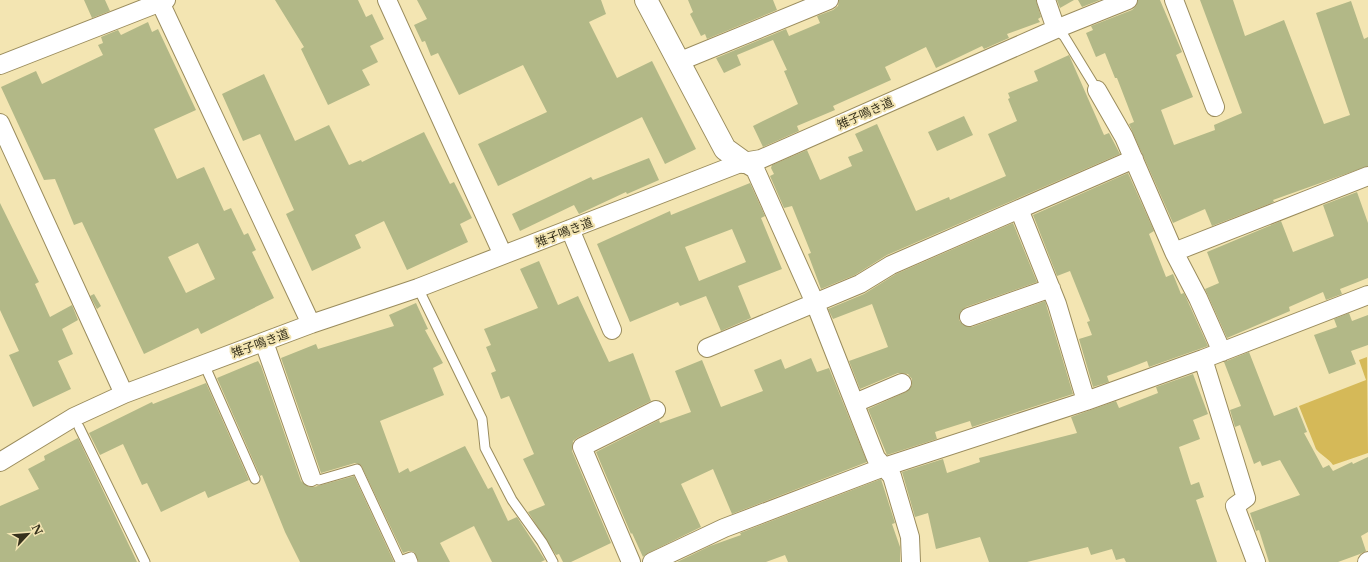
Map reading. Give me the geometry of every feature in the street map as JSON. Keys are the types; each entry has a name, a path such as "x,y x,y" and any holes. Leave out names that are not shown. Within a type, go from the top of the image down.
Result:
{"street":[{"path":"387,0 504,255"},
{"path":"646,0 725,149 755,169 815,304 876,458 892,476 910,537 911,562"},
{"path":"678,62 829,0"},
{"path":"1046,0 1056,29"},
{"name":"雉子鳴き道","path":"0,462 74,417 124,394 311,324 418,288 743,162 761,159 1056,29 1128,0"},
{"path":"1174,0 1215,107"},
{"path":"0,65 162,1 311,324"},
{"path":"1097,90 1124,137 1174,252 1198,298 1222,352"},
{"path":"0,123 124,394"},
{"path":"707,348 815,304 860,284 891,265 1134,159"},
{"path":"1174,252 1368,176"},
{"path":"1019,208 1057,304 1086,401"},
{"path":"570,229 612,330"},
{"path":"969,317 1051,288"},
{"path":"652,562 724,528 884,467 1086,401 1203,360 1368,296"},
{"path":"264,342 311,478"},
{"path":"1203,360 1246,498 1235,506 1256,562"},
{"path":"855,403 902,383"},
{"path":"631,562 582,447 656,410"}],"lane":[{"path":"1056,29 1064,36 1097,90"},
{"path":"418,288 482,419 485,448 512,500 542,542 553,562"},
{"path":"204,364 255,479"},
{"path":"79,427 145,562"},
{"path":"311,478 319,480 357,469 400,561 411,556 413,562"}],"shaded area":[{"path":"1367,357 1368,453 1333,465 1316,449 1299,406 1366,380 1359,360"}],"building":[{"path":"84,0 105,0 110,11 92,18"},
{"path":"275,0 358,0 366,17 372,14 384,39 370,46 378,62 362,70 370,85 328,105 301,49 304,47"},
{"path":"417,0 601,0 606,14 589,22 617,78 652,61 696,149 665,164 642,117 498,186 478,144 547,112 523,65 459,95 438,53 431,56 425,41 422,42 414,25 427,19"},
{"path":"688,0 773,0 777,10 707,39 705,34 701,36 690,14 693,12"},
{"path":"839,0 1036,0 1041,17 1038,19 1040,22 1007,34 1009,38 984,49 982,46 936,68 926,47 885,67 891,80 833,106 835,110 797,126 799,131 763,147 753,126 798,104 784,71 787,70 773,40 737,55 741,65 724,73 716,58 786,29 789,36 820,23 817,16 833,10 838,6"},
{"path":"1057,0 1074,0 1060,8"},
{"path":"1078,0 1100,0 1082,7"},
{"path":"1138,0 1160,0 1182,52 1176,55 1193,97 1161,110 1174,145 1215,130 1214,125 1242,113 1200,0 1233,0 1245,36 1284,20 1324,124 1350,115 1316,13 1351,1 1364,39 1368,37 1368,166 1273,200 1274,202 1212,226 1205,209 1173,223 1129,124 1134,122 1117,78 1115,78 1105,53 1096,57 1086,33 1093,30 1091,26 1132,10 1136,6"},
{"path":"148,22 152,32 158,29 196,110 154,129 177,179 204,167 224,211 231,208 244,235 248,233 256,250 252,252 274,298 201,334 198,328 144,354 82,222 74,225 55,179 44,180 1,87 36,71 42,84 103,55 98,45 103,43 101,37 118,30 121,35","holes":["198,243 215,279 186,293 168,257"]},
{"path":"1069,55 1104,135 1109,133 1120,154 887,255 855,275 821,289 808,254 811,253 792,206 784,208 770,176 774,174 771,168 772,165 807,150 820,180 852,166 848,157 863,151 855,134 877,124 916,211 949,197 950,200 1006,176 988,134 1017,121 1008,99 1010,98 1008,93 1038,81 1034,71"},
{"path":"264,74 295,141 329,125 349,165 361,160 362,162 424,132 450,184 454,182 472,218 460,224 468,242 407,270 384,221 355,235 361,248 312,271 286,214 294,210 260,134 243,141 222,94"},
{"path":"964,116 973,135 937,151 928,132"},
{"path":"649,158 659,180 627,194 626,192 579,214 574,205 520,231 512,214 591,177 593,180"},
{"path":"1128,173 1154,231 1149,234 1166,277 1173,274 1181,294 1184,293 1208,346 1149,367 1147,361 1107,376 1109,382 1093,387 1079,339 1092,335 1087,322 1090,321 1070,271 1057,276 1033,215"},
{"path":"750,183 765,216 761,218 782,269 738,286 751,318 721,331 706,296 680,306 678,302 630,322 597,244 670,211 671,215","holes":["732,229 746,262 699,281 685,247"]},
{"path":"1357,192 1368,223 1368,278 1340,289 1342,294 1326,300 1323,292 1289,307 1290,311 1227,338 1205,289 1219,283 1207,252 1281,221 1293,252 1334,236 1323,205"},
{"path":"0,203 39,282 35,284 50,317 72,305 78,320 62,329 73,354 58,361 71,389 33,407 9,355 19,351 0,310"},
{"path":"1013,223 1037,282 966,307 961,311 959,320 963,325 972,327 1045,301 1073,394 972,427 970,421 935,432 937,439 887,455 868,409 906,392 912,385 912,379 908,374 898,373 860,389 849,361 888,347 872,304 833,319 828,309 864,294 896,274"},
{"path":"539,261 558,305 578,296 609,362 633,353 651,401 573,441 572,451 611,543 571,562 563,562 559,554 556,555 528,512 545,505 523,459 534,454 509,396 501,399 491,373 496,371 486,347 491,345 484,329 538,308 520,269"},
{"path":"94,294 101,306 97,309 90,296"},
{"path":"416,303 428,329 425,330 443,363 433,368 444,395 380,421 399,473 408,468 410,472 465,446 488,489 492,487 508,521 517,517 545,560 541,562 492,562 474,526 440,543 450,562 419,562 414,552 409,551 403,553 361,465 355,463 321,473 281,358 316,344 318,349 394,326 389,315"},
{"path":"1349,313 1352,321 1368,315 1368,345 1351,351 1356,364 1329,374 1314,335 1337,327 1334,319"},
{"path":"1249,352 1274,416 1297,407 1307,432 1304,433 1323,468 1329,465 1333,471 1352,462 1353,464 1368,457 1368,532 1361,536 1366,551 1338,562 1269,562 1259,530 1256,531 1250,513 1300,495 1280,460 1262,466 1260,461 1254,464 1240,425 1235,427 1230,410 1241,406 1224,362"},
{"path":"811,358 817,372 829,368 867,462 732,514 713,469 681,484 701,527 648,553 643,557 632,533 631,534 596,452 659,420 660,423 691,412 675,371 702,360 721,407 763,391 754,370 781,359 785,369"},
{"path":"258,361 301,481 309,487 314,487 354,476 394,562 300,562 285,532 262,475 260,476 217,378"},
{"path":"1193,374 1208,414 1193,420 1200,439 1179,447 1191,485 1199,482 1204,497 1196,500 1217,562 1126,562 1124,558 1116,560 1112,549 1091,555 1088,547 1027,562 989,562 980,537 936,549 928,513 915,517 902,472 943,459 947,473 980,462 979,458 1077,433 1071,417 1116,401 1119,408 1158,393 1156,387"},
{"path":"206,383 249,480 208,498 205,491 161,512 147,483 142,485 123,444 100,455 89,433 152,402 153,404"},
{"path":"78,438 137,562 0,562 0,506 39,489 28,469 45,460 44,456"},
{"path":"881,479 895,523 892,524 900,547 900,562 788,562 785,555 766,562 677,562 710,546 741,535 740,533"}]}
